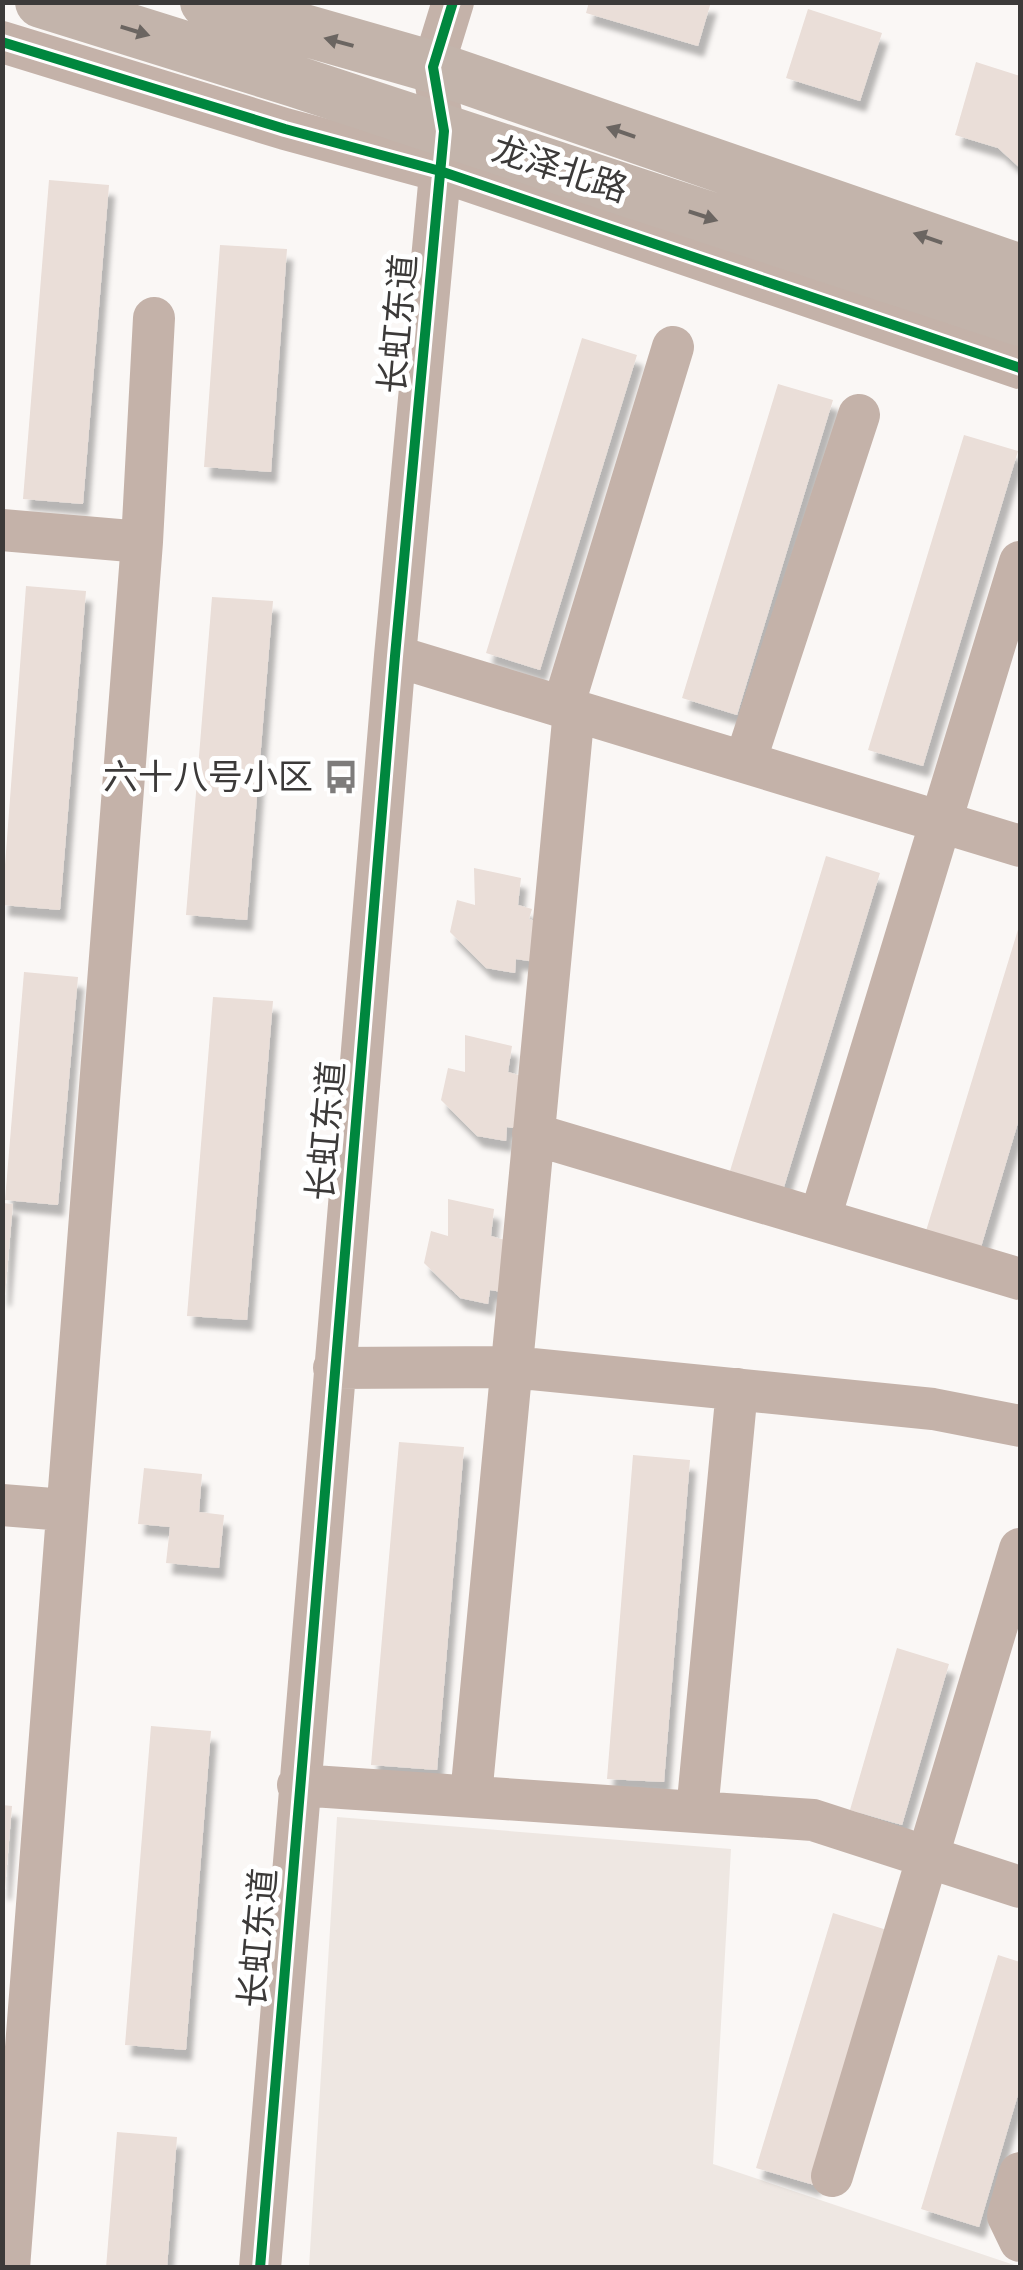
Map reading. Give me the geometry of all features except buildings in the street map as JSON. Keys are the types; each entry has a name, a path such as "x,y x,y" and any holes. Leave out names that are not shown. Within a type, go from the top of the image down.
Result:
{"main road":[{"name":"龙泽北路","path":"42,2 442,151 1020,320"},
{"name":"龙泽北路","path":"206,2 433,67 1020,270"}],"street":[{"name":"长虹东道","path":"260,2268 298,1784 442,151 433,67 452,2"},
{"path":"2,42 285,129 442,151 1020,368"},
{"path":"9,2268 142,542 154,318"},
{"path":"471,1796 569,709 673,347"},
{"path":"745,762 858,415"},
{"path":"2,530 142,542"},
{"path":"820,1218 1020,562"},
{"path":"395,656 1020,846"},
{"path":"533,1134 1019,1275"},
{"path":"334,1368 512,1367 933,1409 1020,1426"},
{"path":"697,1812 736,1389"},
{"path":"2,1505 65,1510"},
{"path":"832,2176 1020,1549"},
{"path":"298,1784 813,1820 1020,1887"},
{"path":"1020,2173 1008,2216 1020,2241"}],"shaded area":[{"path":"337,1817 731,1849 713,2164 1020,2267 309,2267"}],"cycle path":[{"path":"260,2268 395,656 444,131 433,67 453,2"},
{"path":"2,42 285,129 440,171 1020,368"}],"place":[{"name":"六十八号小区","path":"341,777"}]}
